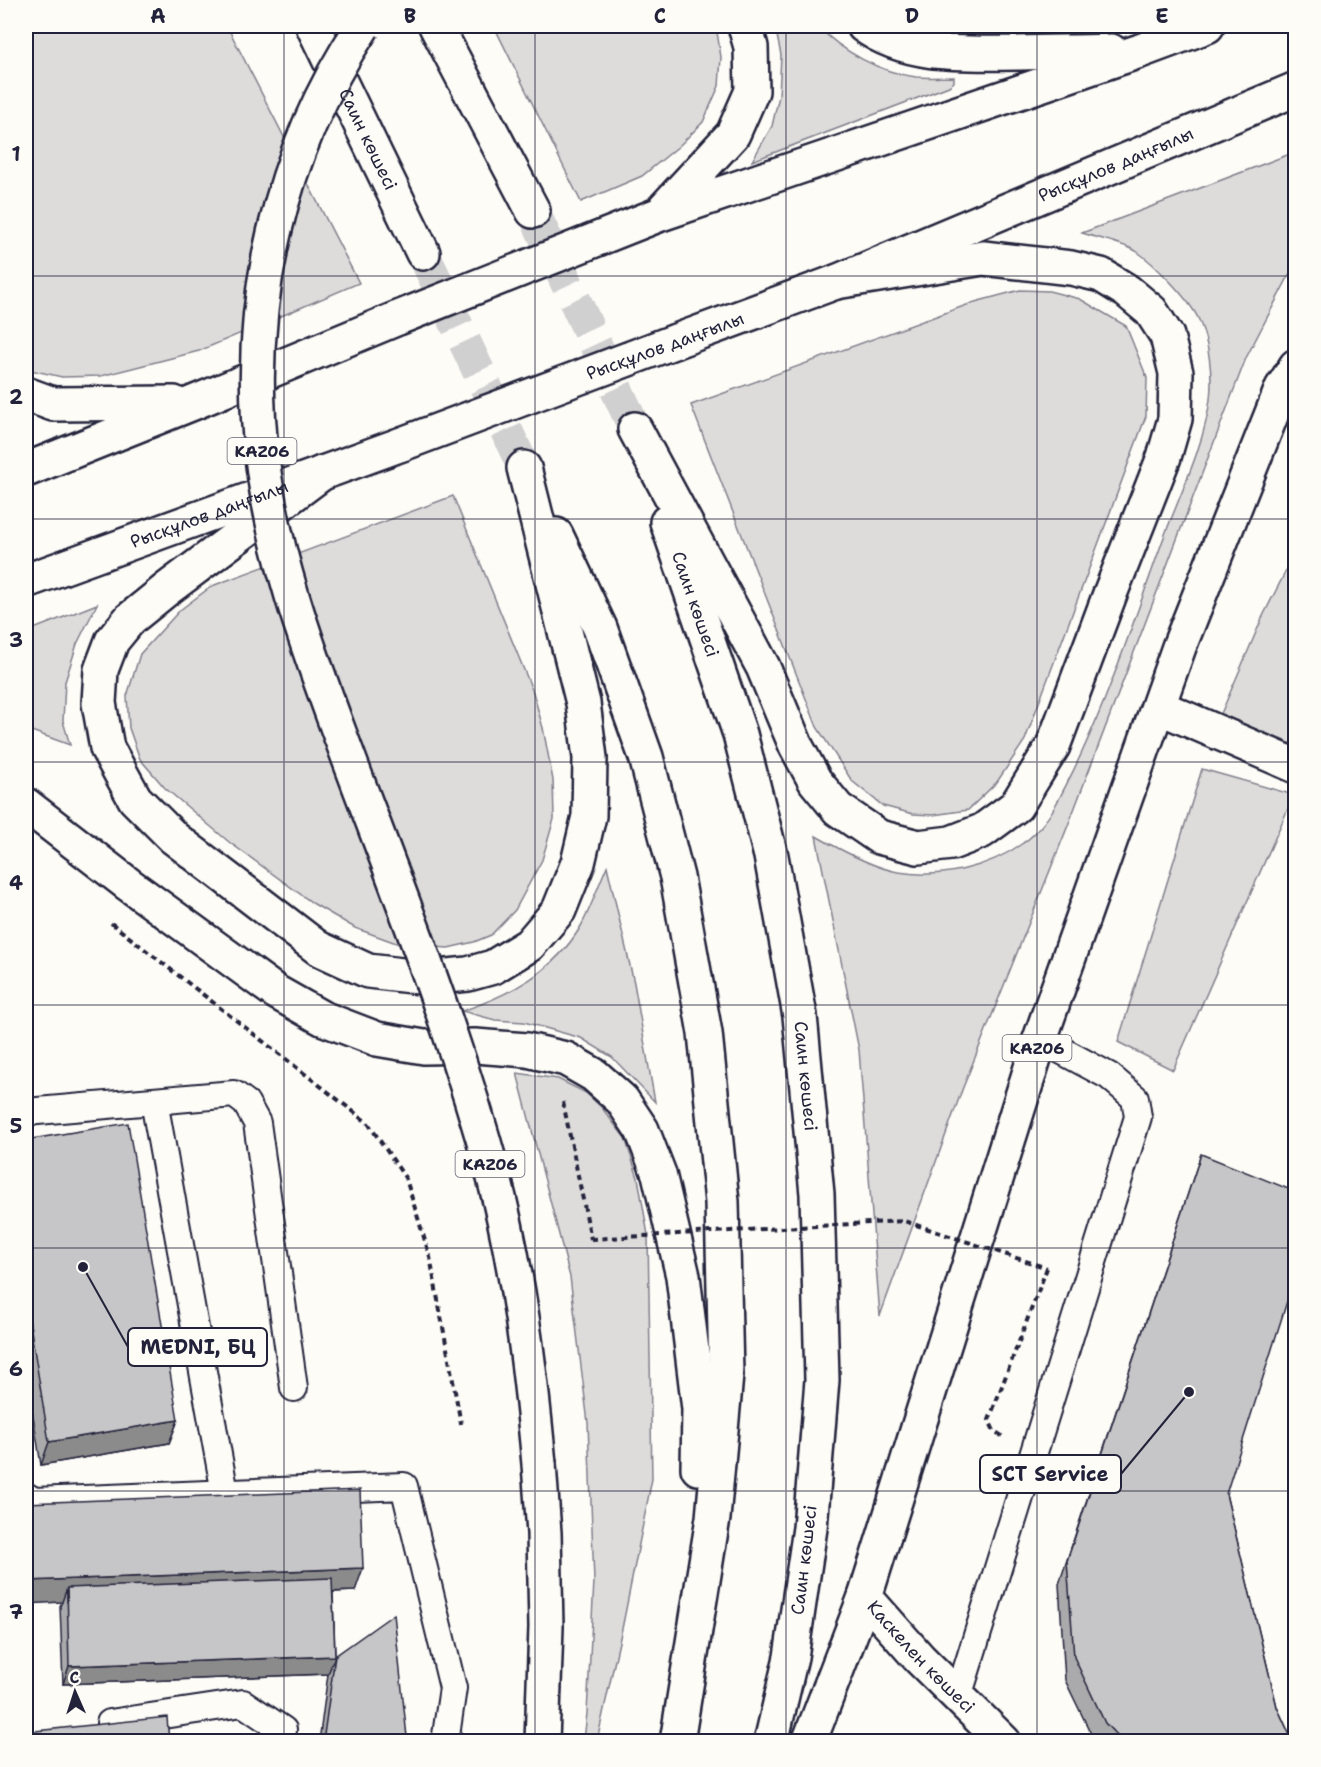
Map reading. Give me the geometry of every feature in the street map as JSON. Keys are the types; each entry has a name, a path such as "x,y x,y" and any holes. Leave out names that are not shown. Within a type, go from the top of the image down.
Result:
{"main road":[{"path":"290,26 357,115"},
{"name":"Саин көшесі","path":"313,26 423,253"},
{"name":"KАZ06","path":"363,26 339,61 302,140 286,183 274,228 258,333 258,398 262,458 276,532 296,611 444,1018 493,1175 508,1239 532,1390 544,1533 546,1627 542,1742"},
{"path":"436,26 533,211"},
{"path":"658,215 734,134 752,91 751,47 745,26"},
{"path":"864,26 909,46 952,53 1140,51"},
{"path":"26,470 658,215 1140,51 1207,26"},
{"name":"Рысқұлов даңғылы","path":"26,581 322,474 836,282 1296,89"},
{"name":"Саин көшесі","path":"771,1742 791,1658 808,1540 822,1380 817,1194 800,1016 771,856 740,734 635,429 763,667 796,746 815,781 838,809 879,837 918,846 951,843 982,831 1016,806 1053,746 1164,457 1175,419 1176,374 1167,336 1151,311 1127,291 1101,275 1071,268 983,258 836,282"},
{"name":"KАZ06","path":"809,1742 865,1597 1040,1039 1179,647 1278,399 1296,366"},
{"path":"26,394 53,404 193,403"},
{"path":"322,474 167,589 130,619 112,641 101,670 99,703 107,748 135,799 174,838 318,948 368,971 429,978 468,974 493,967 529,945 559,910 578,863 589,816 590,758 583,702 524,468 600,628 646,757 677,877 705,1033 722,1202 726,1375 713,1518 677,1742"},
{"path":"1159,707 1296,766"},
{"path":"26,805 128,884 276,992 322,1018 376,1039 424,1047 475,1046 527,1050 566,1059 594,1075 622,1100 642,1130 659,1174 683,1276 699,1409 694,1635"},
{"name":"Каскелен көшесі","path":"865,1597 920,1659 1004,1742"}],"lane":[{"path":"958,1697 1138,1117 1135,1098 1109,1076 1040,1039"},
{"path":"26,1112 234,1094 246,1103 257,1123 294,1388"},
{"path":"154,1101 225,1493"},
{"path":"26,1496 34,1501 404,1486 453,1688 446,1742"},
{"path":"110,1722 243,1703 283,1730 281,1742"}],"path":[{"path":"109,921 368,1123 406,1179 427,1246 461,1424"},
{"path":"561,1094 591,1239 904,1221 1047,1268 989,1420 994,1431 1003,1437"}],"shaded area":[{"path":"26,26 227,26 359,283 199,351 101,376 62,377 26,369"},
{"path":"494,26 716,26 721,57 719,86 703,122 679,146 642,176 581,202"},
{"path":"775,26 818,26 838,44 876,66 916,77 954,77 954,82 949,86 752,161 772,126 779,96 781,55"},
{"path":"1295,152 1295,264 1246,358 1069,823 962,1090 880,1316 859,1050 816,836 845,852 888,870 930,874 963,870 995,859 1027,840 1048,817 1071,776 1114,675 1197,451 1207,416 1211,389 1209,359 1202,329 1199,320 1180,293 1136,251 1082,233"},
{"path":"1020,290 1049,291 1080,299 1126,326 1147,378 1146,416 1025,740 997,782 968,810 933,815 913,814 883,806 852,781 817,727 691,405 975,302"},
{"path":"453,496 533,692 553,780 554,819 542,860 515,910 491,935 448,948 399,944 355,928 314,904 229,842 165,788 140,759 129,728 127,696 140,654 180,610 212,586"},
{"path":"1295,553 1295,766 1214,730 1263,616"},
{"path":"97,604 77,644 65,682 63,721 70,745 26,729 26,632"},
{"path":"1202,769 1294,795 1173,1070 1118,1042"},
{"path":"607,866 634,983 655,1102 612,1057 581,1038 524,1022 495,1020 462,1011 514,989 545,968 558,956 581,926"},
{"path":"517,1073 558,1079 586,1093 602,1108 625,1138 638,1178 648,1235 652,1479 597,1741 584,1741 594,1581 588,1423 570,1277"}],"building":[{"path":"128,1123 178,1420 49,1442 26,1299 26,1140"},
{"path":"1201,1154 1296,1192 1296,1273 1226,1494 1277,1707 1293,1742 1123,1742 1105,1723 1074,1657 1067,1561"},
{"path":"360,1490 363,1568 26,1581 26,1503"},
{"path":"332,1578 335,1656 69,1666 67,1588"},
{"path":"394,1614 406,1742 323,1742 335,1656"},
{"path":"167,1717 169,1742 26,1742 26,1732"}],"tunnel":[{"path":"533,211 635,429"},
{"path":"423,253 524,468"}],"place":[{"name":"MEDNI, БЦ","path":"83,1267"},
{"name":"SCT Service","path":"1189,1392"}]}
